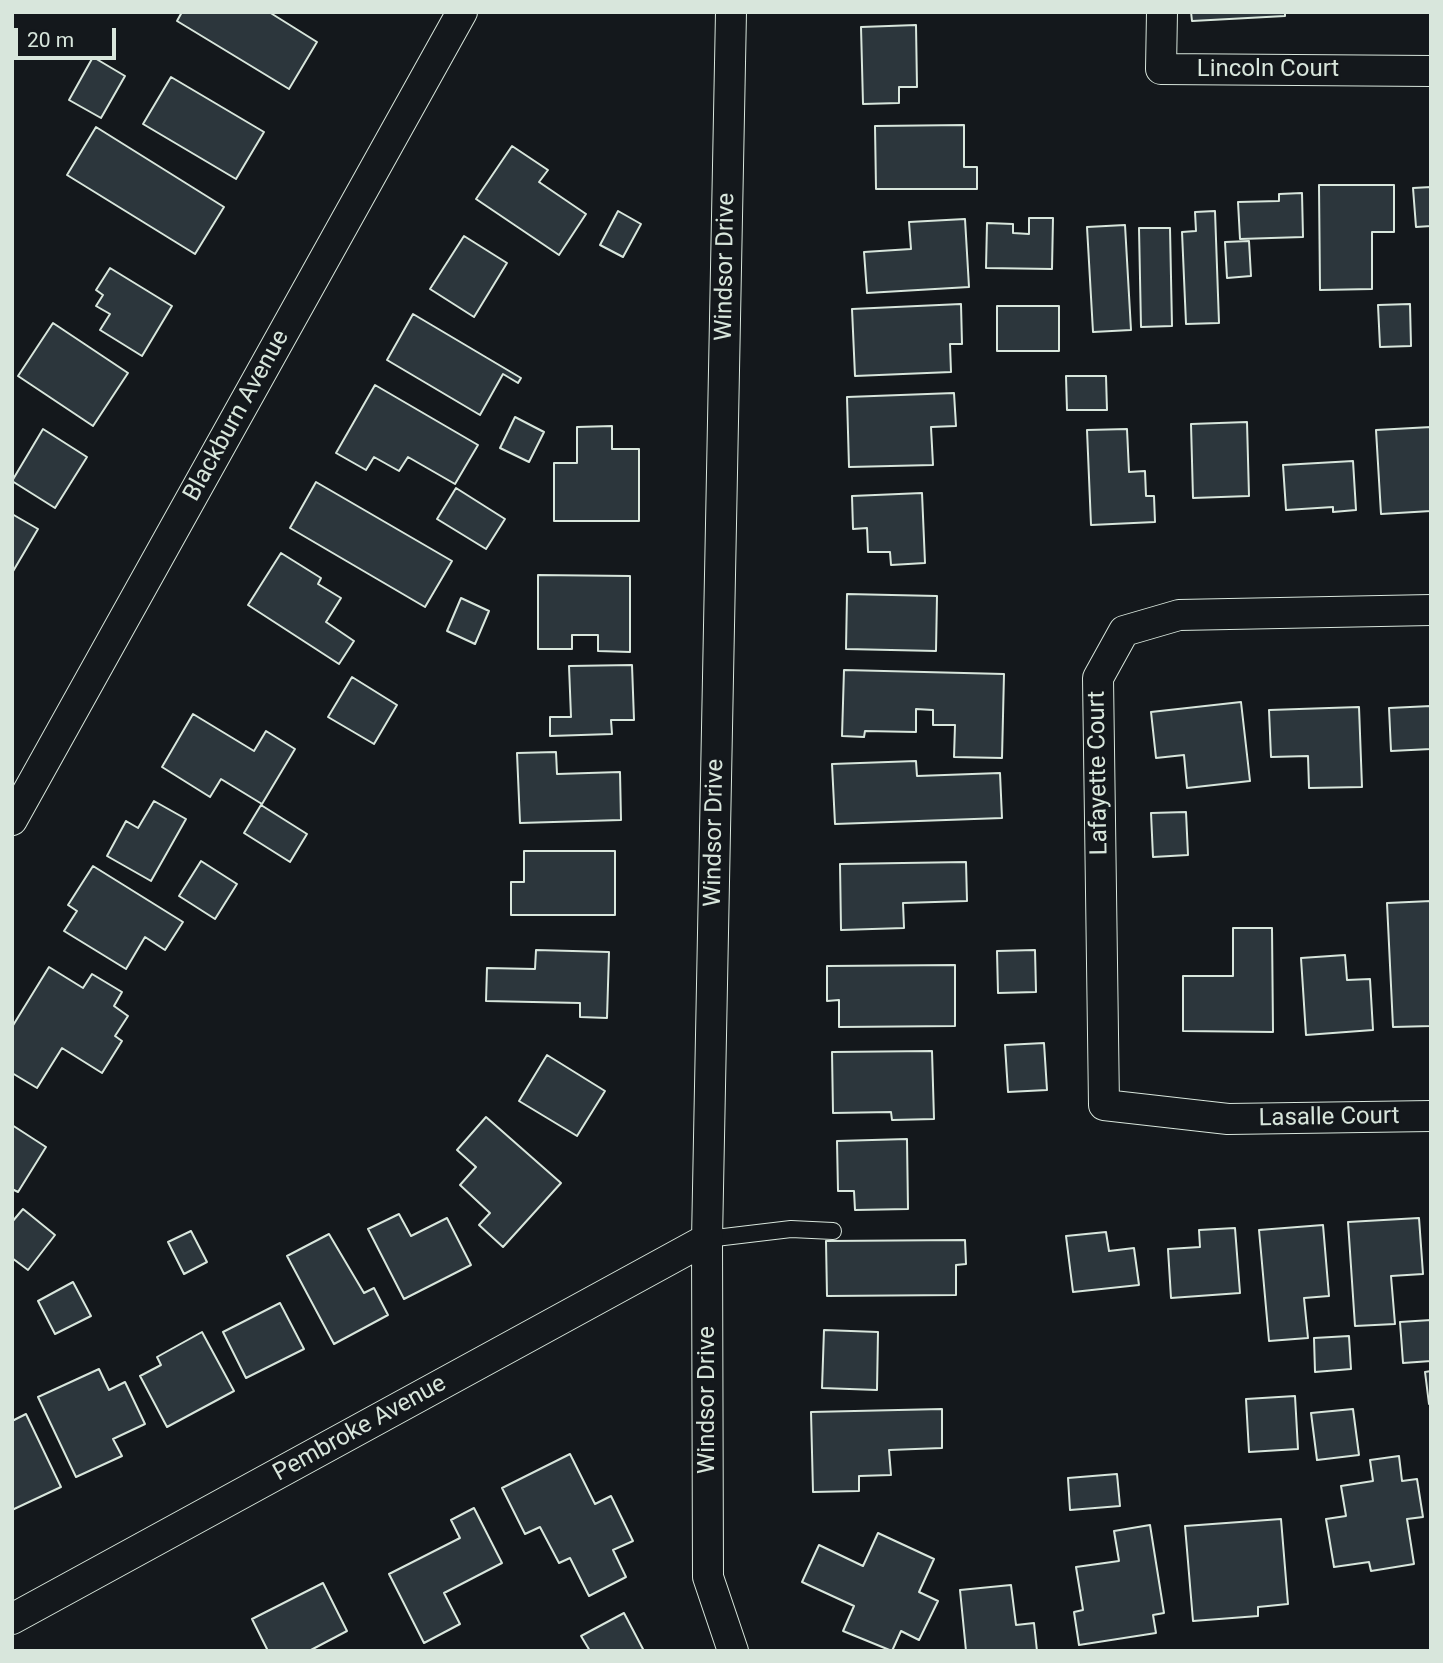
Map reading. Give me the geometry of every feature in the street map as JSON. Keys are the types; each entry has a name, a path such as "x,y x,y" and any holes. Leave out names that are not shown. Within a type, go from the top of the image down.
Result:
{"street":[{"name":"Blackburn Avenue","path":"12,820 462,12"},
{"name":"Windsor Drive","path":"731,12 707,1239 708,1577 733,1651"},
{"name":"Lincoln Court","path":"1162,12 1161,69 1431,71"},
{"name":"Lafayette Court","path":"1228,1119 1104,1105 1098,678 1124,631 1179,615 1431,610"},
{"name":"Lasalle Court","path":"1228,1119 1431,1116"},
{"name":"Pembroke Avenue","path":"12,1619 707,1239"}],"lane":[{"path":"707,1239 791,1229 832,1231"}],"building":[{"path":"182,12 269,12 317,42 289,89 177,21"},
{"path":"1191,12 1285,12 1285,16 1192,21"},
{"path":"916,25 917,87 899,87 899,103 863,104 861,27"},
{"path":"93,57 125,76 101,118 69,100"},
{"path":"171,77 264,132 236,179 143,124"},
{"path":"964,125 964,167 977,167 977,189 876,189 875,126"},
{"path":"96,127 224,207 195,254 67,175"},
{"path":"512,146 548,170 539,182 586,214 559,255 476,199"},
{"path":"1319,185 1394,185 1394,232 1372,232 1372,289 1320,290"},
{"path":"1431,187 1431,226 1416,227 1413,188"},
{"path":"1302,193 1303,237 1240,239 1238,202 1279,201 1279,194"},
{"path":"618,211 641,224 623,257 600,245"},
{"path":"1215,211 1219,323 1186,324 1182,232 1196,231 1195,212"},
{"path":"1029,218 1053,218 1052,269 986,268 987,223 1013,224 1013,233 1029,234"},
{"path":"965,219 969,287 867,293 864,252 911,249 909,222"},
{"path":"1125,225 1131,330 1093,332 1087,227"},
{"path":"1139,228 1170,228 1172,326 1141,327"},
{"path":"464,236 507,263 474,317 430,289"},
{"path":"1249,241 1251,276 1227,278 1225,242"},
{"path":"110,268 172,306 142,356 100,330 110,314 96,306 103,295 96,290"},
{"path":"961,304 962,344 950,344 951,372 855,376 852,309"},
{"path":"1410,304 1411,346 1380,347 1378,305"},
{"path":"997,306 1059,306 1059,351 997,351"},
{"path":"413,314 521,378 518,383 503,374 480,415 387,360"},
{"path":"53,323 128,373 93,426 18,376"},
{"path":"1066,376 1106,376 1107,410 1067,410"},
{"path":"375,385 478,445 455,484 408,457 399,471 374,457 366,470 336,453"},
{"path":"954,393 956,426 931,427 933,465 849,467 847,397"},
{"path":"515,417 544,432 529,462 500,448"},
{"path":"1247,422 1249,496 1193,498 1191,424"},
{"path":"612,426 612,449 639,449 639,521 554,521 554,463 577,463 577,427"},
{"path":"1431,427 1431,511 1381,514 1376,430"},
{"path":"43,429 87,457 55,508 12,481"},
{"path":"1127,429 1129,472 1145,471 1146,496 1154,496 1155,522 1091,525 1087,430"},
{"path":"1353,461 1356,510 1333,512 1333,507 1286,510 1283,465"},
{"path":"316,482 452,561 425,607 290,528"},
{"path":"456,488 505,519 486,549 437,519"},
{"path":"922,493 925,563 891,565 890,552 868,552 867,528 853,529 852,496"},
{"path":"12,514 38,529 12,573"},
{"path":"281,553 321,578 318,584 341,598 326,622 354,641 339,664 248,605"},
{"path":"538,575 630,576 630,652 598,651 598,635 572,635 572,649 538,649"},
{"path":"847,594 937,596 936,651 846,649"},
{"path":"461,598 489,611 475,644 447,631"},
{"path":"632,665 634,720 611,720 612,734 550,736 550,717 571,717 569,666"},
{"path":"844,670 1004,674 1002,758 954,757 955,725 933,725 933,710 916,709 916,732 865,731 864,737 842,736"},
{"path":"352,677 397,705 374,744 328,717"},
{"path":"1241,702 1250,781 1187,788 1184,755 1156,758 1151,712"},
{"path":"1431,706 1431,749 1391,751 1389,708"},
{"path":"1359,707 1362,787 1309,788 1308,756 1271,757 1269,710"},
{"path":"193,714 254,751 266,731 295,749 262,804 221,779 210,797 162,767"},
{"path":"556,752 557,774 620,772 621,820 520,823 517,753"},
{"path":"916,761 917,776 1000,773 1002,818 835,824 832,764"},
{"path":"154,801 186,819 151,881 107,856 126,821 138,828"},
{"path":"261,805 307,834 290,862 244,833"},
{"path":"1186,812 1188,855 1153,857 1151,813"},
{"path":"524,851 615,851 615,915 511,915 511,882 524,882"},
{"path":"201,861 237,884 215,919 179,896"},
{"path":"966,862 967,901 903,903 904,928 841,930 840,864"},
{"path":"93,866 183,922 165,950 145,937 126,969 64,931 77,911 68,905"},
{"path":"1431,901 1431,1026 1393,1027 1387,903"},
{"path":"1233,928 1272,928 1273,1032 1183,1031 1183,976 1233,976"},
{"path":"536,950 609,952 607,1018 580,1017 580,1003 486,1001 487,968 535,969"},
{"path":"1035,950 1036,992 998,993 997,951"},
{"path":"1345,955 1347,980 1370,979 1373,1030 1306,1035 1301,958"},
{"path":"955,965 955,1026 839,1027 839,1000 827,1001 827,966"},
{"path":"49,967 83,988 92,974 122,992 114,1006 128,1016 115,1036 122,1041 102,1073 62,1048 37,1088 12,1073 12,1027"},
{"path":"1044,1043 1047,1090 1008,1092 1005,1045"},
{"path":"932,1051 934,1119 892,1120 891,1112 833,1113 832,1052"},
{"path":"547,1055 605,1091 577,1136 519,1101"},
{"path":"486,1117 561,1183 503,1247 479,1225 490,1213 460,1185 476,1167 457,1150"},
{"path":"12,1125 46,1147 18,1192 12,1189"},
{"path":"907,1139 908,1209 855,1210 854,1191 838,1191 837,1141"},
{"path":"23,1209 55,1235 28,1270 12,1258 12,1222"},
{"path":"399,1214 411,1236 447,1218 471,1265 404,1299 368,1229"},
{"path":"1419,1218 1423,1274 1391,1276 1395,1324 1355,1326 1348,1222"},
{"path":"1323,1225 1329,1296 1304,1298 1308,1338 1269,1341 1259,1230"},
{"path":"1235,1228 1240,1293 1171,1298 1168,1249 1200,1247 1199,1230"},
{"path":"191,1231 207,1262 184,1274 168,1242"},
{"path":"1106,1232 1109,1251 1134,1248 1139,1285 1073,1292 1066,1236"},
{"path":"329,1234 364,1293 374,1288 388,1315 334,1344 287,1256"},
{"path":"965,1240 966,1264 956,1265 956,1295 827,1296 826,1241"},
{"path":"73,1282 91,1316 55,1334 38,1301"},
{"path":"280,1303 304,1349 246,1378 223,1332"},
{"path":"1431,1320 1431,1361 1403,1363 1400,1322"},
{"path":"824,1330 878,1332 877,1390 822,1388"},
{"path":"202,1332 234,1391 167,1427 140,1376 161,1365 157,1357"},
{"path":"1349,1336 1351,1369 1315,1372 1314,1338"},
{"path":"99,1369 109,1390 125,1382 145,1424 113,1439 122,1456 76,1477 38,1397"},
{"path":"1431,1371 1431,1404 1429,1404 1425,1372"},
{"path":"1295,1396 1298,1449 1249,1452 1246,1399"},
{"path":"942,1409 942,1448 889,1450 891,1475 859,1476 859,1491 813,1492 811,1412"},
{"path":"1353,1409 1359,1455 1317,1460 1311,1413"},
{"path":"26,1414 61,1487 12,1510 12,1421"},
{"path":"570,1454 595,1504 611,1496 633,1541 613,1550 626,1577 589,1596 570,1558 559,1563 540,1527 525,1534 502,1488"},
{"path":"1399,1456 1402,1481 1417,1479 1423,1517 1407,1519 1414,1564 1371,1571 1369,1562 1334,1567 1326,1519 1346,1516 1341,1486 1373,1481 1370,1460"},
{"path":"1117,1474 1120,1506 1070,1510 1068,1478"},
{"path":"474,1508 502,1563 444,1593 460,1624 424,1643 389,1574 460,1538 451,1520"},
{"path":"1281,1519 1288,1604 1258,1607 1258,1616 1193,1621 1185,1526"},
{"path":"1150,1525 1164,1613 1153,1615 1156,1633 1079,1645 1074,1612 1083,1610 1076,1567 1119,1561 1114,1531"},
{"path":"878,1533 934,1559 919,1592 938,1601 919,1640 901,1631 892,1651 843,1631 854,1606 802,1582 819,1545 863,1566"},
{"path":"323,1583 347,1631 309,1651 268,1651 252,1619"},
{"path":"1011,1585 1016,1625 1034,1623 1037,1651 966,1651 960,1590"},
{"path":"624,1613 644,1651 590,1651 581,1636"}]}
